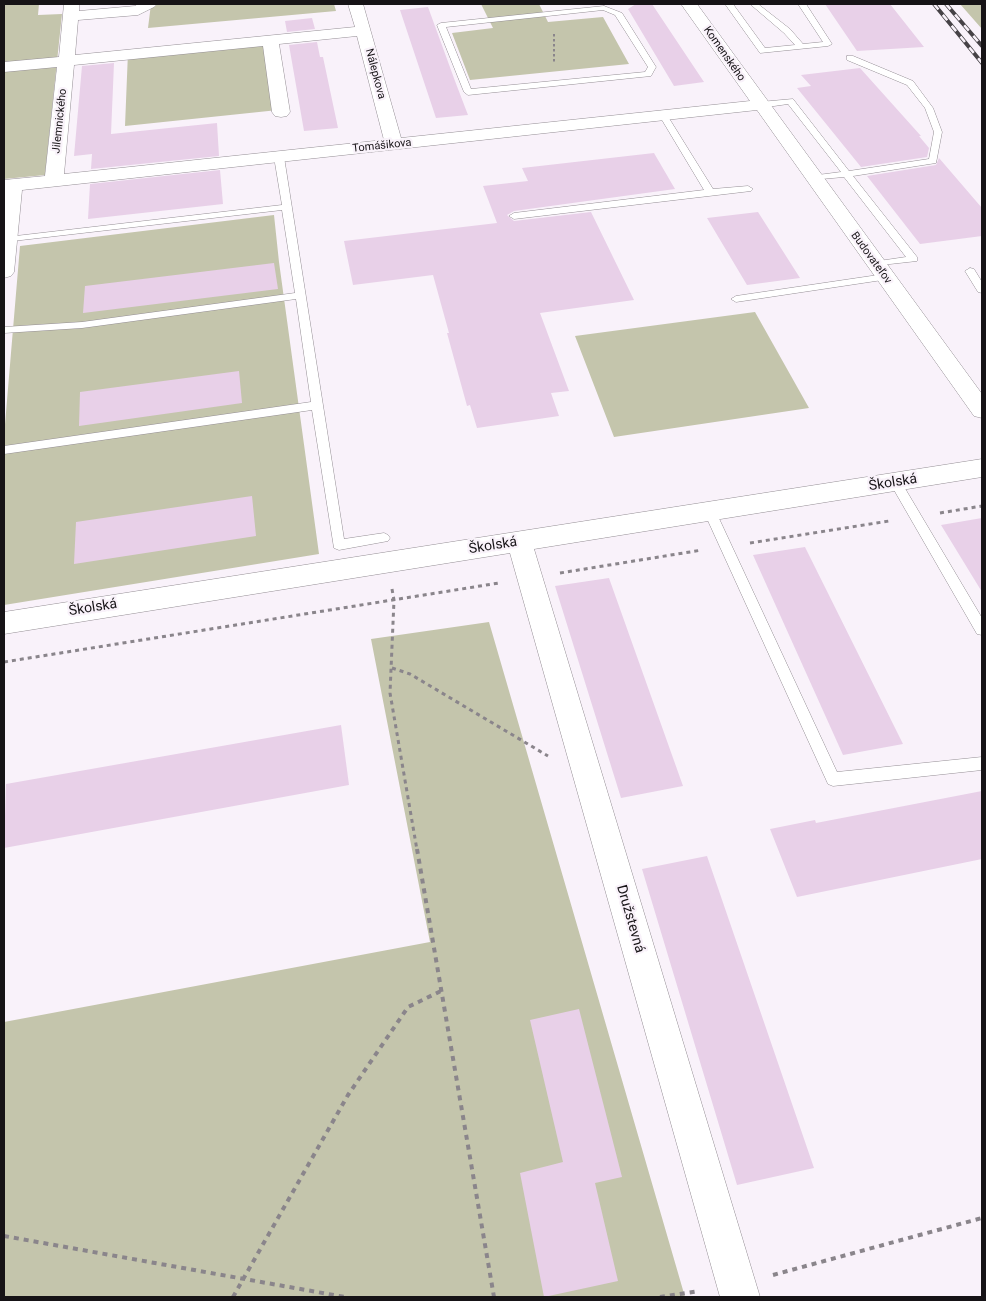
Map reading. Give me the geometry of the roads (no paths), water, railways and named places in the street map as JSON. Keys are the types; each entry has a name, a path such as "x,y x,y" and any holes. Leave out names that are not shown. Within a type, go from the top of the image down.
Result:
{"street":[{"path":"71,10 138,10 149,4"},
{"name":"Nálepkova","path":"356,4 394,144"},
{"name":"Komenského","path":"692,4 760,105"},
{"name":"Jilemnického","path":"54,181 71,10"},
{"path":"4,67 364,31"},
{"path":"270,40 280,112"},
{"name":"Tomášikova","path":"8,186 760,105"},
{"name":"Budovateľov","path":"760,105 982,410"},
{"path":"4,272 7,240 8,186"},
{"name":"Školská","path":"4,622 982,468"},
{"name":"Družstevná","path":"519,542 739,1291"}],"lane":[{"path":"554,4 557,13"},
{"path":"729,4 763,51 828,44 802,4"},
{"path":"754,4 771,20 787,31 801,47"},
{"path":"604,8 618,13 652,67 648,74 468,92 441,25 557,13 604,8"},
{"path":"813,178 933,161 938,132 929,108 910,83 850,58"},
{"path":"736,299 881,270 913,259 790,101 760,105"},
{"path":"663,115 710,192"},
{"path":"279,157 339,545 384,538"},
{"path":"514,216 748,188"},
{"path":"7,240 287,207"},
{"path":"970,271 982,290"},
{"path":"4,330 82,325 300,296"},
{"path":"4,450 317,405"},
{"path":"896,483 982,630"},
{"path":"710,512 833,779 982,764"}],"railway":[{"path":"934,4 982,63"},
{"path":"946,4 982,46"}]}
